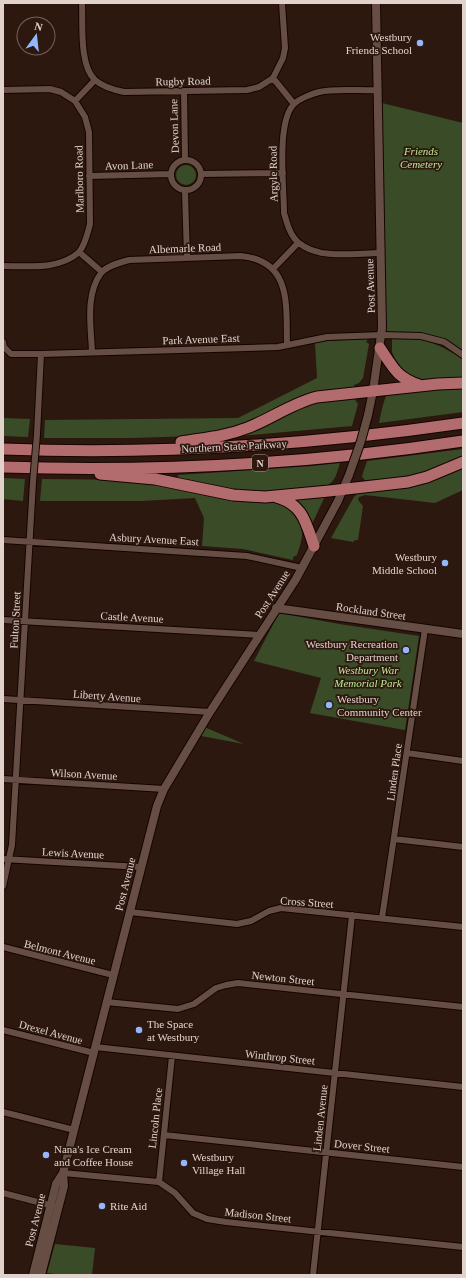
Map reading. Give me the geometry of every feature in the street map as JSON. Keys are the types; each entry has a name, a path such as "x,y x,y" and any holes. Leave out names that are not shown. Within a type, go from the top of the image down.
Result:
{"highway":[{"path":"380,348 399,375 408,381 421,385"},
{"path":"122,450 217,437 248,428 310,399 331,395 421,385 463,383"},
{"name":"Northern State Parkway","path":"3,449 122,450 224,447 348,438 463,423"},
{"name":"Northern State Parkway","path":"3,467 177,467 266,462 349,455 463,441"},
{"path":"68,468 116,476 148,478 233,495 274,496 343,490 415,480 463,462"},
{"path":"274,496 288,501 300,511 305,519 314,546"}],"main road":[{"name":"Post Avenue","path":"33,1275 56,1184 63,1173 157,806 164,789 210,712 259,634 296,579 343,490 361,441 373,391 382,335 376,3"},
{"name":"Rockland Street","path":"276,608 463,634"},
{"name":"Post Avenue","path":"41,1275 64,1186 63,1173"}],"street":[{"path":"75,102 95,80 87,66 83,54 82,3"},
{"path":"282,3 285,48 283,58 273,78 294,104 318,92 377,90"},
{"name":"Rugby Road","path":"95,80 110,88 124,92 247,90 259,87 273,78"},
{"name":"Marlboro Road","path":"3,90 50,89 61,92 75,102 85,117 88,132 90,224 88,234 79,252"},
{"name":"Devon Lane","path":"184,91 185,160"},
{"name":"Argyle Road","path":"294,104 286,119 282,138 284,213 287,224 298,243"},
{"path":"185,160 196,165 201,174 196,186 190,190 180,190 174,185 170,174 174,165 185,160"},
{"path":"201,174 283,173"},
{"name":"Avon Lane","path":"89,176 170,174"},
{"path":"185,190 187,258"},
{"path":"287,344 285,293 282,281 273,269 298,243 308,249 322,254 380,253"},
{"path":"3,266 53,265 63,262 79,252 102,272 91,297 92,352"},
{"name":"Albemarle Road","path":"102,272 118,263 129,260 187,258 249,257 273,269"},
{"name":"Park Avenue East","path":"3,342 4,347 11,354 41,354 278,346 327,337 382,335 422,336 444,342 463,355"},
{"name":"Fulton Street","path":"3,886 6,859 12,845 41,354"},
{"name":"Asbury Avenue East","path":"3,540 247,556 302,568"},
{"name":"Castle Avenue","path":"3,620 259,634"},
{"name":"Linden Place","path":"382,918 426,630"},
{"name":"Liberty Avenue","path":"3,700 210,712"},
{"path":"407,753 463,761"},
{"name":"Wilson Avenue","path":"3,779 164,789"},
{"path":"394,839 463,847"},
{"name":"Lewis Avenue","path":"6,859 141,867"},
{"name":"Cross Street","path":"130,912 237,924 251,921 269,911 281,908 463,927"},
{"name":"Linden Avenue","path":"313,1275 352,915"},
{"name":"Belmont Avenue","path":"3,947 113,975"},
{"name":"Newton Street","path":"106,1002 178,1009 194,1004 216,988 226,984 238,983 463,1007"},
{"name":"Drexel Avenue","path":"3,1030 94,1050"},
{"name":"Winthrop Street","path":"94,1050 172,1056 463,1087"},
{"name":"Lincoln Place","path":"159,1182 172,1056"},
{"path":"3,1112 74,1130"},
{"name":"Dover Street","path":"164,1135 463,1167"},
{"name":"Madison Street","path":"63,1173 159,1182 175,1193 193,1212 207,1219 463,1247"},
{"path":"3,1193 59,1208"}],"green space":[{"name":"Friends Cemetery","path":"378,102 463,123 463,355 444,342 421,336 382,335"},
{"path":"186,165 193,168 196,175 193,182 186,185 179,182 176,175 179,168"},
{"path":"392,338 422,340 453,353 463,359 463,378 421,379 408,375 394,362 396,361 392,352"},
{"path":"368,339 366,342 369,344 363,378 359,383 354,385 354,388 311,393 239,427 195,436 44,438 45,420 238,418 317,378 315,343 325,341"},
{"path":"463,385 463,412 379,423 383,403 388,394"},
{"path":"354,398 358,404 352,426 239,436 307,403"},
{"path":"3,418 30,419 28,437 3,436"},
{"path":"463,449 463,458 406,479 365,480 362,476 367,461"},
{"path":"340,463 335,478 328,485 282,492 259,493 236,491 178,479 178,475"},
{"path":"463,466 463,490 435,503 365,495 359,497 358,500 363,506 358,540 353,542 331,538 354,497 358,493"},
{"path":"3,478 25,479 23,501 3,499"},
{"path":"42,479 135,480 269,499 293,507 301,526 301,541 297,555 293,557 293,560 243,549 202,546 204,518 195,498 141,501 40,501"},
{"path":"326,494 311,525 295,500 296,497"},
{"name":"Westbury War Memorial Park","path":"279,613 419,636 405,730 310,713 321,678 254,661"},
{"path":"202,726 244,744 196,735"},
{"path":"55,1244 95,1248 92,1275 64,1275 47,1273"}],"place":[{"name":"Westbury Friends School","path":"420,43"},
{"name":"Westbury Middle School","path":"445,563"},
{"name":"Westbury Recreation Department","path":"406,650"},
{"name":"Westbury Community Center","path":"329,705"},
{"name":"The Space at Westbury","path":"139,1030"},
{"name":"Nana's Ice Cream and Coffee House","path":"46,1155"},
{"name":"Westbury Village Hall","path":"184,1163"},
{"name":"Rite Aid","path":"102,1206"}]}
